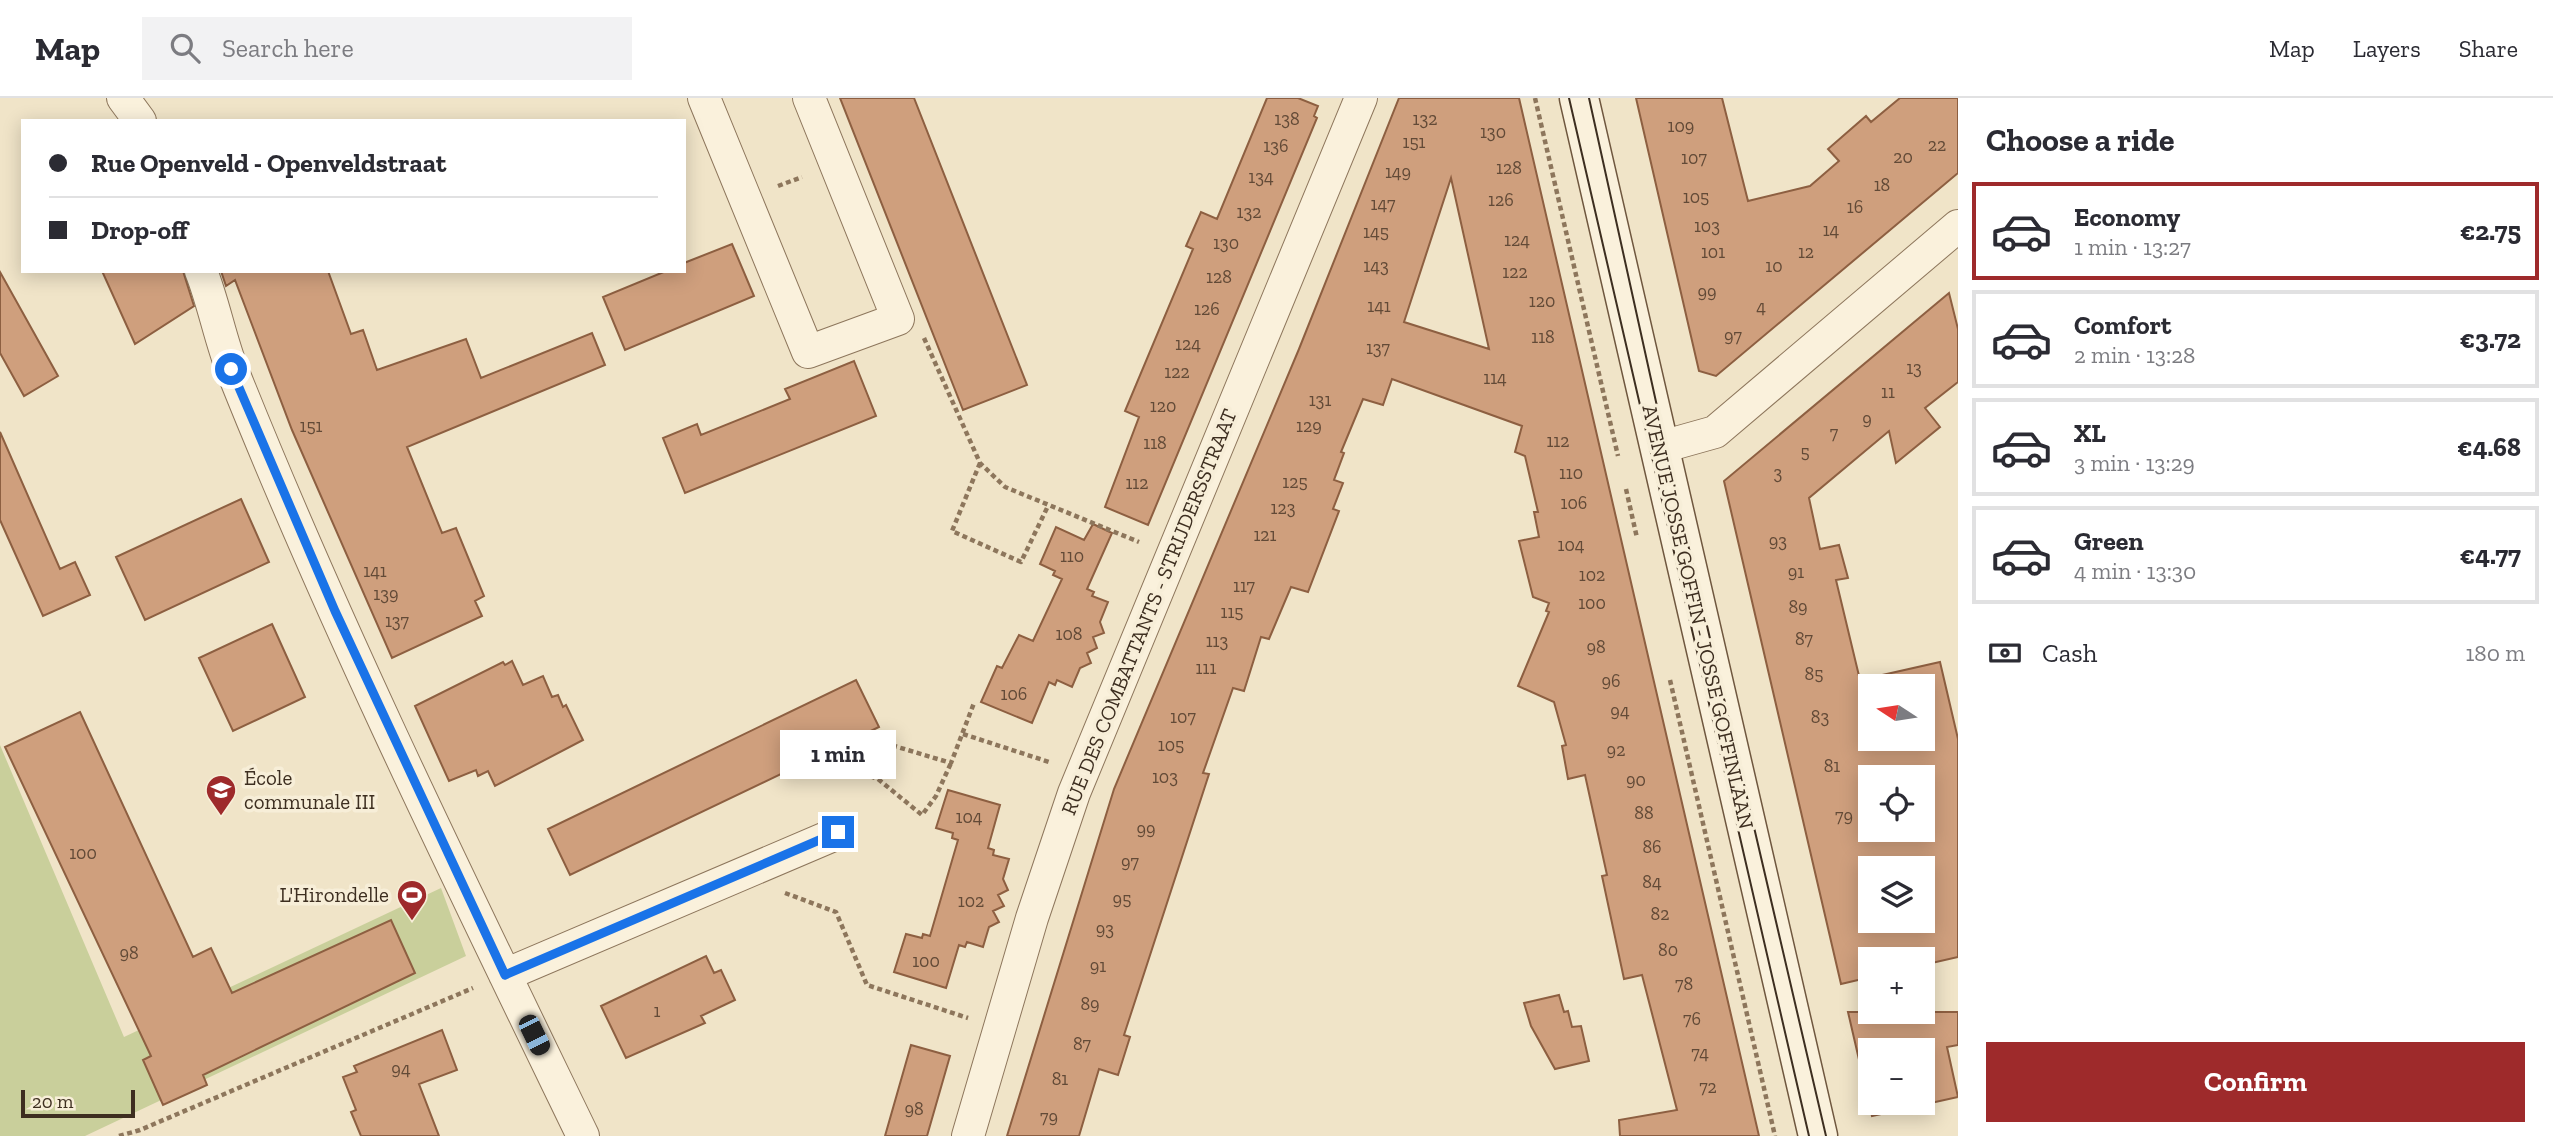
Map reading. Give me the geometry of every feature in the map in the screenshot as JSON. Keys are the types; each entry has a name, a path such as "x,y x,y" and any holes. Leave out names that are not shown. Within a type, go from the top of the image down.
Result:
{"main road":[{"name":"AVENUE JOSSE GOFFIN - JOSSE GOFFINLAAN","path":"1579,98 1818,1136"}],"street":[{"path":"123,98 139,119"},
{"path":"704,98 808,352 898,319 809,98"},
{"name":"RUE DES COMBATTANTS - STRIJDERSSTRAAT","path":"968,1136 1032,918 1074,793 1361,98"},
{"path":"1658,448 1715,432 1958,226"},
{"path":"202,273 212,299 231,369 335,611 583,1136"},
{"path":"505,975 838,832"}],"path":[{"path":"1535,98 1621,468"},
{"path":"746,198 836,164"},
{"path":"898,319 924,337 980,463 1005,487 1143,544"},
{"path":"980,463 952,531 1021,562 1048,506"},
{"path":"1625,481 1639,545"},
{"path":"1669,675 1775,1136"},
{"path":"951,763 891,745 877,746 837,765 878,779 922,815 936,796 951,763 963,734 974,703"},
{"path":"963,734 1053,763"},
{"path":"755,868 771,888 836,912 867,985 972,1019"},
{"path":"119,1136 140,1130 505,975"}],"green space":[{"name":"L'Hirondelle","path":"0,745 124,1037 441,888 466,956 85,1136 0,1136"}],"building":[{"path":"840,98 914,98 1027,385 963,410"},
{"path":"1267,98 1298,98 1318,106 1314,116 1317,118 1148,525 1105,507 1139,417 1125,411 1193,249 1186,246 1201,212 1217,219"},
{"path":"1399,98 1519,98 1759,1136 1620,1136 1619,1120 1677,1110 1642,975 1624,979 1602,876 1607,875 1585,775 1568,779 1562,746 1566,745 1554,702 1518,686 1549,612 1546,611 1549,603 1533,597 1519,541 1539,537 1534,512 1538,512 1525,456 1515,452 1522,426 1392,379 1383,405 1363,399 1341,452 1344,453 1334,480 1343,483 1333,509 1339,511 1308,592 1291,587 1269,639 1261,637 1244,691 1233,688 1203,773 1209,774 1124,1035 1130,1037 1118,1075 1099,1069 1079,1136 1007,1136 1114,789 1299,349","holes":["1451,178 1489,349 1404,322"]},
{"path":"1636,98 1722,98 1748,201 1810,186 1839,161 1828,149 1866,116 1871,122 1900,98 1958,98 1958,173 1716,376 1699,371"},
{"path":"732,244 754,296 625,350 603,297 661,273 686,273 686,262"},
{"path":"0,272 58,376 24,396 0,353"},
{"path":"103,273 184,273 194,306 135,344"},
{"path":"222,273 329,273 351,334 363,330 377,370 466,339 481,378 592,333 605,365 407,447 442,533 456,528 484,596 475,601 482,616 392,658 292,430 235,280 226,286"},
{"path":"1949,293 1958,329 1958,382 1925,408 1940,427 1896,463 1889,431 1809,498 1820,549 1839,545 1848,578 1836,580 1859,674 1858,751 1936,751 1936,674 1887,674 1940,662 1958,739 1958,957 1935,962 1935,947 1858,947 1858,980 1841,984 1724,481"},
{"path":"854,361 876,416 685,493 663,438 697,424 701,435 790,399 785,389"},
{"path":"0,432 60,569 75,562 90,595 43,616 0,520"},
{"path":"241,499 269,562 145,620 116,557"},
{"path":"1093,524 1112,533 1087,589 1094,592 1092,596 1108,602 1100,622 1104,633 1093,637 1097,648 1087,653 1091,663 1080,668 1072,687 1057,680 1055,685 1049,682 1032,723 981,702 997,666 1002,668 1019,635 1033,641 1062,579 1053,575 1055,571 1040,564 1056,527 1084,540"},
{"path":"272,624 305,697 233,731 199,658"},
{"path":"512,661 523,685 543,676 552,697 558,695 563,707 566,705 583,740 495,786 488,771 478,776 476,770 449,781 415,706 503,662 505,665"},
{"path":"856,680 879,727 570,875 548,829"},
{"path":"80,712 193,957 211,948 232,993 391,920 415,973 203,1075 207,1085 163,1105 143,1060 151,1056 5,747"},
{"path":"948,790 1000,805 988,848 994,850 993,855 1009,859 1003,879 1008,890 998,895 1004,906 993,911 999,922 989,927 983,947 967,942 965,947 959,945 946,988 894,972 906,934 922,938 923,934 930,936 958,840 952,838 953,833 936,828"},
{"path":"706,956 714,973 721,970 735,1000 701,1016 705,1023 626,1058 601,1006"},
{"path":"1559,995 1564,1012 1568,1011 1572,1027 1581,1026 1589,1061 1555,1069 1531,1026 1524,1003"},
{"path":"1848,1012 1858,1012 1858,1024 1935,1024 1935,1012 1958,1012 1958,1045 1947,1047 1958,1097 1935,1102 1935,1038 1858,1038 1858,1055"},
{"path":"442,1030 457,1070 419,1084 439,1136 361,1136 351,1112 356,1110 343,1077 357,1072 354,1066"},
{"path":"911,1045 950,1056 927,1136 885,1136"}],"tram line":[{"path":"1569,98 1809,1136"},
{"path":"1589,98 1677,497 1826,1136"}],"place":[{"name":"École communale III","path":"221,817"},
{"name":"L'Hirondelle","path":"412,922"}],"route":[{"path":"231,369 335,611 505,975 838,832"}]}
